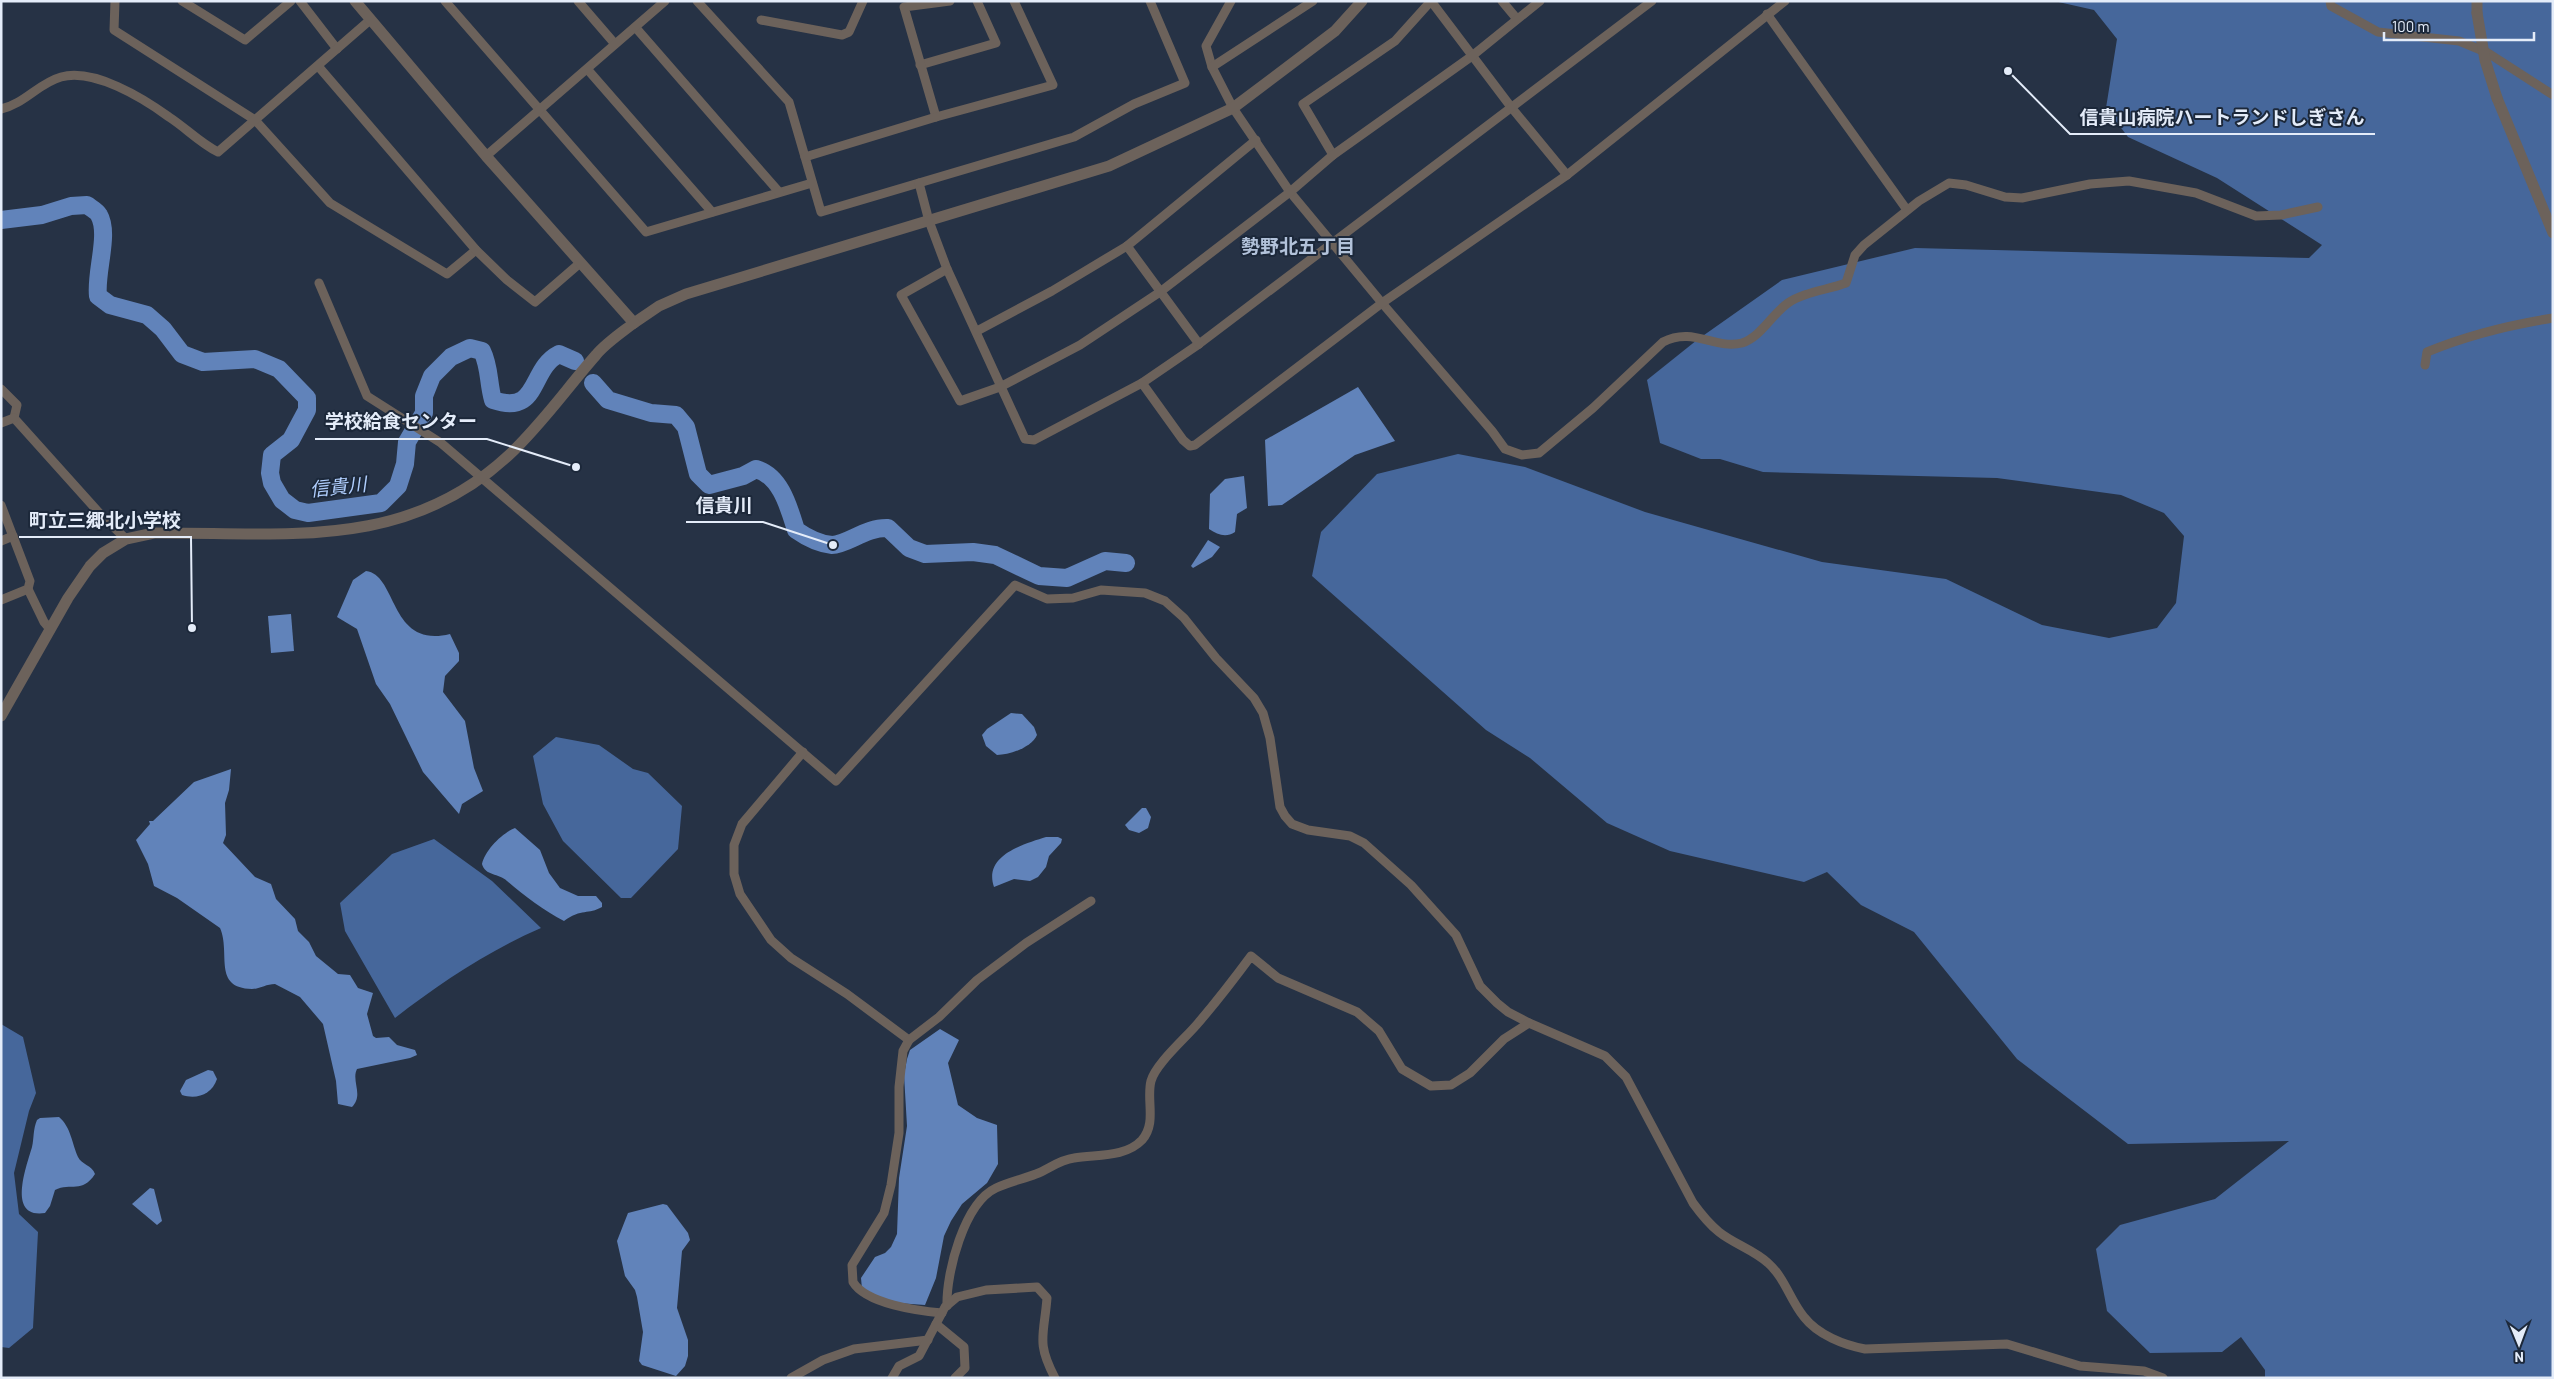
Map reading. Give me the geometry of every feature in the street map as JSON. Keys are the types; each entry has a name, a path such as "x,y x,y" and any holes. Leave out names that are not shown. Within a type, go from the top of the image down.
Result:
{"street":[{"path":"115,1 114,30 255,120 330,203 447,274 476,250"},
{"path":"182,1 245,40 291,1"},
{"path":"300,1 338,49"},
{"path":"355,1 486,156 634,323"},
{"path":"445,1 646,232 812,183"},
{"path":"578,1 615,44"},
{"path":"486,156 588,70 665,1"},
{"path":"697,1 789,102 821,212 1074,137 1134,104 1185,83 1150,1"},
{"path":"761,20 842,35 849,32 864,1"},
{"path":"936,117 904,7 950,1"},
{"path":"920,65 996,43 977,1"},
{"path":"805,157 936,117 1053,85 1014,1"},
{"path":"1231,1 1206,46 1212,67 1233,108 1290,192 1332,243 1492,431 1505,449 1522,455 1539,453 1594,408 1663,342 1673,337 1692,335 1722,342 1742,343 1756,334 1788,304 1801,297 1846,283 1855,256 1864,245 1907,210 1949,183 1966,185 2005,197 2022,198 2090,184 2129,181 2196,193 2256,216 2281,215 2318,207"},
{"path":"1212,67 1312,1"},
{"path":"1,716 50,629 90,566 103,553 126,539 154,533 343,531 382,523 424,510 454,496 508,456 540,425 598,353 634,323 660,306 686,294 1110,166 1233,108 1335,30 1362,1"},
{"path":"1333,155 1303,104 1395,41 1431,1 1511,108 1567,175"},
{"path":"1502,1 1517,18"},
{"path":"947,270 901,295 960,401 1000,387 1080,345 1160,292 1290,192 1333,155 1472,56 1540,1"},
{"path":"919,183 929,221 947,270 977,331 1000,387 1025,439 1029,440 1142,384 1199,344 1652,1"},
{"path":"1142,384 1183,440 1193,446 1382,303 1567,175 1784,1"},
{"path":"2330,1 2331,6 2378,32 2459,41 2488,53 2553,96"},
{"path":"2477,7 2485,60 2497,98 2553,233"},
{"path":"1767,14 1907,210"},
{"path":"1,109 14,105 46,83 62,76 102,80 145,101 218,152 370,20"},
{"path":"636,28 779,192"},
{"path":"318,66 476,250 507,280 535,302 580,263"},
{"path":"588,70 712,212"},
{"path":"977,331 1052,291 1127,246 1256,140"},
{"path":"1127,246 1199,344"},
{"path":"320,283 367,396 441,443 836,781 1005,593 1015,585 1047,599 1073,598 1102,590 1145,593 1166,601 1184,618 1216,658 1254,698 1264,713 1270,738 1280,807 1292,824 1308,830 1350,836 1364,843 1411,885 1456,935 1480,986 1508,1012 1606,1056 1626,1077 1703,1217 1718,1232 1766,1261 1778,1273 1805,1318 1821,1332 1850,1346 1865,1350 2007,1344 2080,1366 2144,1371 2163,1378"},
{"path":"2425,365 2427,352 2461,338 2518,323 2553,318"},
{"path":"1,389 17,405 14,418"},
{"path":"14,418 102,516 126,539"},
{"path":"1,423 14,418"},
{"path":"1,504 30,581 28,589 44,622 50,629"},
{"path":"1,541 13,536"},
{"path":"1,600 28,589"},
{"path":"803,752 742,824 734,845 734,874 740,894 771,940 791,958 848,994 909,1040"},
{"path":"944,1309 912,1311 867,1294 853,1282 852,1265 884,1213 891,1185 899,1134 899,1087 903,1051 909,1040 939,1017 977,980 1019,948 1091,901"},
{"path":"944,1309 946,1288 958,1242 980,1201 996,1188 1045,1170 1058,1162 1128,1149 1141,1140 1150,1120 1151,1080 1251,956 1278,978 1357,1012 1379,1031 1402,1068 1430,1086 1451,1084 1470,1073 1504,1039 1529,1023"},
{"path":"892,1378 900,1366 919,1356 944,1309 957,1297 973,1292 1037,1287 1047,1298 1045,1325 1041,1337 1043,1356 1055,1378"},
{"path":"936,1324 964,1347 965,1368 955,1378"},
{"path":"790,1378 823,1360 854,1350 928,1340"}],"shaded area":[{"path":"2054,1 2553,1 2553,1378 2265,1378 2265,1370 2241,1337 2222,1352 2150,1353 2107,1311 2096,1249 2120,1225 2215,1199 2289,1141 2128,1144 2017,1059 1914,932 1861,905 1827,872 1804,882 1670,851 1607,823 1530,758 1486,730 1312,576 1321,532 1377,474 1458,454 1525,467 1645,512 1822,562 1946,579 2042,625 2109,638 2157,628 2176,603 2184,536 2164,513 2121,495 1997,478 1763,472 1720,459 1701,459 1660,443 1647,380 1697,340 1782,280 1915,248 2309,258 2322,245 2217,178 2128,137 2106,108 2117,39 2094,10"},
{"path":"1358,387 1395,441 1355,455 1282,505 1268,506 1265,440"},
{"path":"1244,476 1247,508 1237,514 1235,532 1225,535 1212,531 1209,529 1210,494 1225,479"},
{"path":"1208,540 1220,547 1212,557 1193,568 1191,566"},
{"path":"366,571 376,575 384,585 405,622 416,631 430,636 450,634 459,653 459,661 445,676 443,692 465,721 474,768 483,791 462,804 459,814 423,772 390,704 376,684 357,629 337,617 353,580"},
{"path":"291,614 294,651 271,653 268,616"},
{"path":"1011,713 1022,714 1034,727 1037,735 1026,747 1020,750 997,755 986,746 982,735 987,729"},
{"path":"556,737 599,745 633,769 648,773 682,806 678,849 631,898 621,898 563,841 543,804 533,756"},
{"path":"231,769 229,790 225,803 226,835 223,843 255,877 271,884 276,899 295,919 298,931 309,942 316,956 338,974 350,975 358,988 373,993 367,1014 373,1036 376,1038 389,1037 397,1045 415,1050 417,1055 357,1069 355,1078 357,1098 352,1107 338,1104 336,1081 323,1024 300,997 275,984 252,989 240,987 232,983 227,976 225,967 223,938 220,928 177,898 154,886 148,864 136,840 150,824 149,821 153,821 194,782"},
{"path":"1142,808 1146,808 1151,817 1148,828 1139,833 1129,830 1125,825"},
{"path":"515,828 540,850 549,873 560,888 578,896 596,896 602,903 602,907 593,911 576,914 564,921 520,892 504,878 486,871 482,864 490,848 510,830"},
{"path":"1046,837 1062,839 1061,843 1049,856 1046,867 1038,877 1030,881 1014,879 994,887 992,876 994,867 1000,859 1017,847"},
{"path":"434,839 492,881 541,928 465,968 395,1018 345,931 340,903 392,854"},
{"path":"1,1024 23,1037 36,1093 29,1111 14,1173 19,1214 38,1232 33,1328 9,1348 1,1347"},
{"path":"940,1029 959,1040 948,1063 958,1105 977,1118 997,1125 998,1164 987,1183 962,1204 951,1221 944,1236 936,1278 925,1305 870,1301 862,1289 861,1278 875,1257 885,1253 891,1247 897,1234 899,1178 907,1126 904,1075 907,1059 910,1050"},
{"path":"208,1070 213,1071 217,1079 212,1089 193,1097 182,1095 180,1091 186,1080"},
{"path":"59,1117 69,1131 78,1157 95,1174 86,1184 81,1186 55,1190 50,1206 45,1213 33,1213 26,1208 22,1200 22,1189 34,1130 37,1120 40,1118"},
{"path":"150,1188 154,1189 162,1221 157,1225 132,1204"},
{"path":"663,1204 667,1205 688,1233 690,1240 682,1251 677,1308 688,1340 688,1356 685,1366 676,1376 642,1365 639,1361 643,1332 637,1297 635,1290 625,1276 617,1241 628,1213"}],"waterway":[{"name":"信貴川","path":"1,220 42,215 71,206 87,205 98,214 102,223 103,243 98,276 98,296 110,305 147,315 163,329 182,354 203,362 255,359 279,369 307,398 307,410 291,440 272,455 270,473 272,483 282,500 295,510 308,513 381,503 398,486 405,464 407,442 424,413 424,396 432,376 451,357 470,348 482,351 493,400 508,403 519,402 527,396 549,361 559,354 575,361"},
{"name":"信貴川","path":"593,383 608,400 651,413 676,415 686,427 698,474 709,485 743,476 756,469 765,473 772,478 783,494 796,530 818,542 832,545 838,544 872,530 888,528 909,548 925,554 973,552 995,555 1039,576 1067,578 1105,561 1126,563"}],"place":[{"name":"信貴山病院ハートランドしぎさん","path":"2008,71"},
{"name":"学校給食センター","path":"576,467"},
{"name":"信貴川","path":"833,545"},
{"name":"町立三郷北小学校","path":"192,628"}],"district":[{"name":"勢野北五丁目","path":"1298,245"}]}
